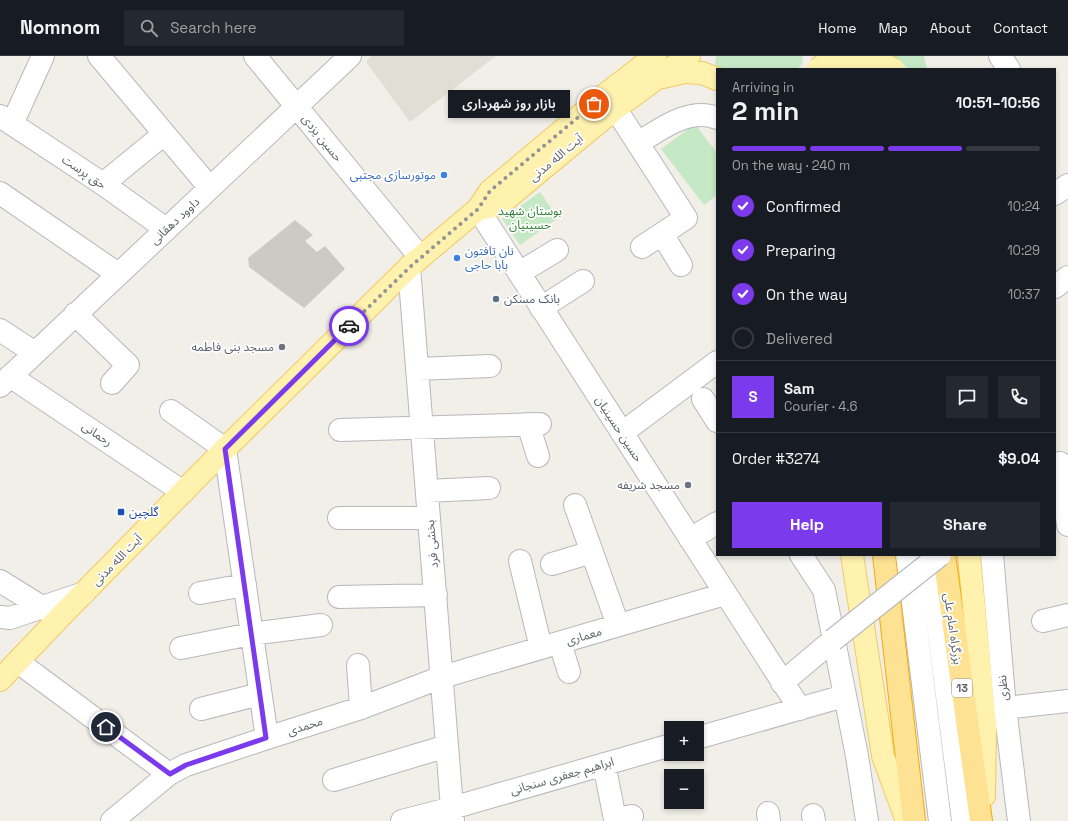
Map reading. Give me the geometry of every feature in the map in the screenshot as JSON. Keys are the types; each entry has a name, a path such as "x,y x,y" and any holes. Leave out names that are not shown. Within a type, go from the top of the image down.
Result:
{"highway":[{"path":"818,56 819,68"},
{"path":"879,56 880,68"},
{"path":"884,556 914,821"},
{"name":"بزرگراه امام علی","path":"944,556 982,821"}],"main road":[{"name":"آیت الله مدنی","path":"0,680 18,662 51,612 84,594 225,449 415,262 478,209 499,205 650,65 689,56"},
{"path":"820,68 826,64 838,60 855,58 875,60 892,68"},
{"path":"650,65 684,72 702,73 716,79"},
{"path":"852,556 883,756 907,821"},
{"path":"969,556 985,726 982,821"}],"street":[{"path":"6,120 43,56"},
{"path":"99,56 210,188"},
{"name":"حسین یزدی","path":"255,56 296,106 415,262"},
{"name":"داوود دهقانی","path":"5,381 350,56"},
{"path":"841,56 842,68"},
{"path":"862,56 864,68"},
{"path":"1000,56 1008,68"},
{"path":"611,101 686,218 642,247"},
{"path":"638,143 672,122 697,115 716,118"},
{"name":"حق پرست","path":"6,120 103,184 166,230"},
{"path":"103,184 164,134"},
{"path":"1056,193 1068,185"},
{"path":"0,193 118,274"},
{"name":"حسین حسینیان","path":"478,209 800,709"},
{"path":"662,234 681,265"},
{"path":"518,272 557,250"},
{"name":"بخشی فرد","path":"415,262 418,369 422,428 453,814"},
{"path":"1056,286 1068,277"},
{"path":"541,308 583,281"},
{"path":"75,314 128,365 112,383"},
{"path":"0,330 35,353"},
{"path":"622,433 716,363"},
{"path":"418,369 490,366"},
{"name":"رحمانی","path":"5,381 183,492"},
{"path":"703,399 716,419"},
{"path":"171,411 225,449 266,738"},
{"path":"340,430 534,424 538,456"},
{"path":"1061,462 1068,525"},
{"path":"427,492 489,488"},
{"path":"575,505 618,626"},
{"path":"338,518 430,518"},
{"path":"690,539 716,524"},
{"path":"552,564 592,552"},
{"path":"803,556 824,590 857,756 867,821"},
{"path":"907,556 940,821"},
{"path":"929,556 963,821"},
{"path":"782,683 833,640 939,556"},
{"name":"نظری","path":"992,556 1005,708 1019,821"},
{"path":"520,562 550,645 569,672"},
{"path":"0,581 51,612"},
{"path":"200,593 245,585"},
{"name":"معماری","path":"442,677 725,594"},
{"path":"338,597 436,595"},
{"path":"0,617 10,618 51,612"},
{"path":"1043,621 1068,615"},
{"path":"181,648 251,634 321,625"},
{"path":"18,662 170,774"},
{"path":"358,665 361,708"},
{"name":"محمدی","path":"112,821 170,774 186,765 361,708 442,677"},
{"path":"201,709 260,694"},
{"path":"704,736 844,696"},
{"path":"1005,708 1068,701"},
{"path":"334,780 447,746"},
{"name":"ابراهیم جعفری سنجانی","path":"402,821 453,814 604,764 664,747"},
{"path":"604,764 615,819 632,816"}],"shaded area":[{"path":"371,56 496,56 410,122 366,62"}],"green space":[{"path":"716,56 802,56 803,63 798,68 717,68 715,64"},
{"path":"893,56 924,56 927,68 908,68"},
{"path":"695,124 716,152 716,196 704,205 661,149"},
{"name":"بوستان شهید حسینیان","path":"540,192 558,218 520,245 502,219"}],"building":[{"path":"295,220 313,235 305,241 317,252 325,246 345,269 304,308 249,267 248,258"}],"way so far":[{"path":"349,326 420,257 478,209 490,191 594,104"}],"place":[{"name":"بازار روز شهرداری","path":"594,104"},
{"name":"موتورسازی مجتبی","path":"444,175"},
{"name":"نان تافتون بابا حاجی","path":"457,258"},
{"name":"بانک مسکن","path":"496,299"},
{"name":"مسجد بنی فاطمه","path":"282,347"},
{"name":"مسجد شریفه","path":"688,485"},
{"name":"گلچین","path":"121,512"}],"route":[{"path":"106,727 170,774 186,765 266,738 225,449 349,326"}]}
